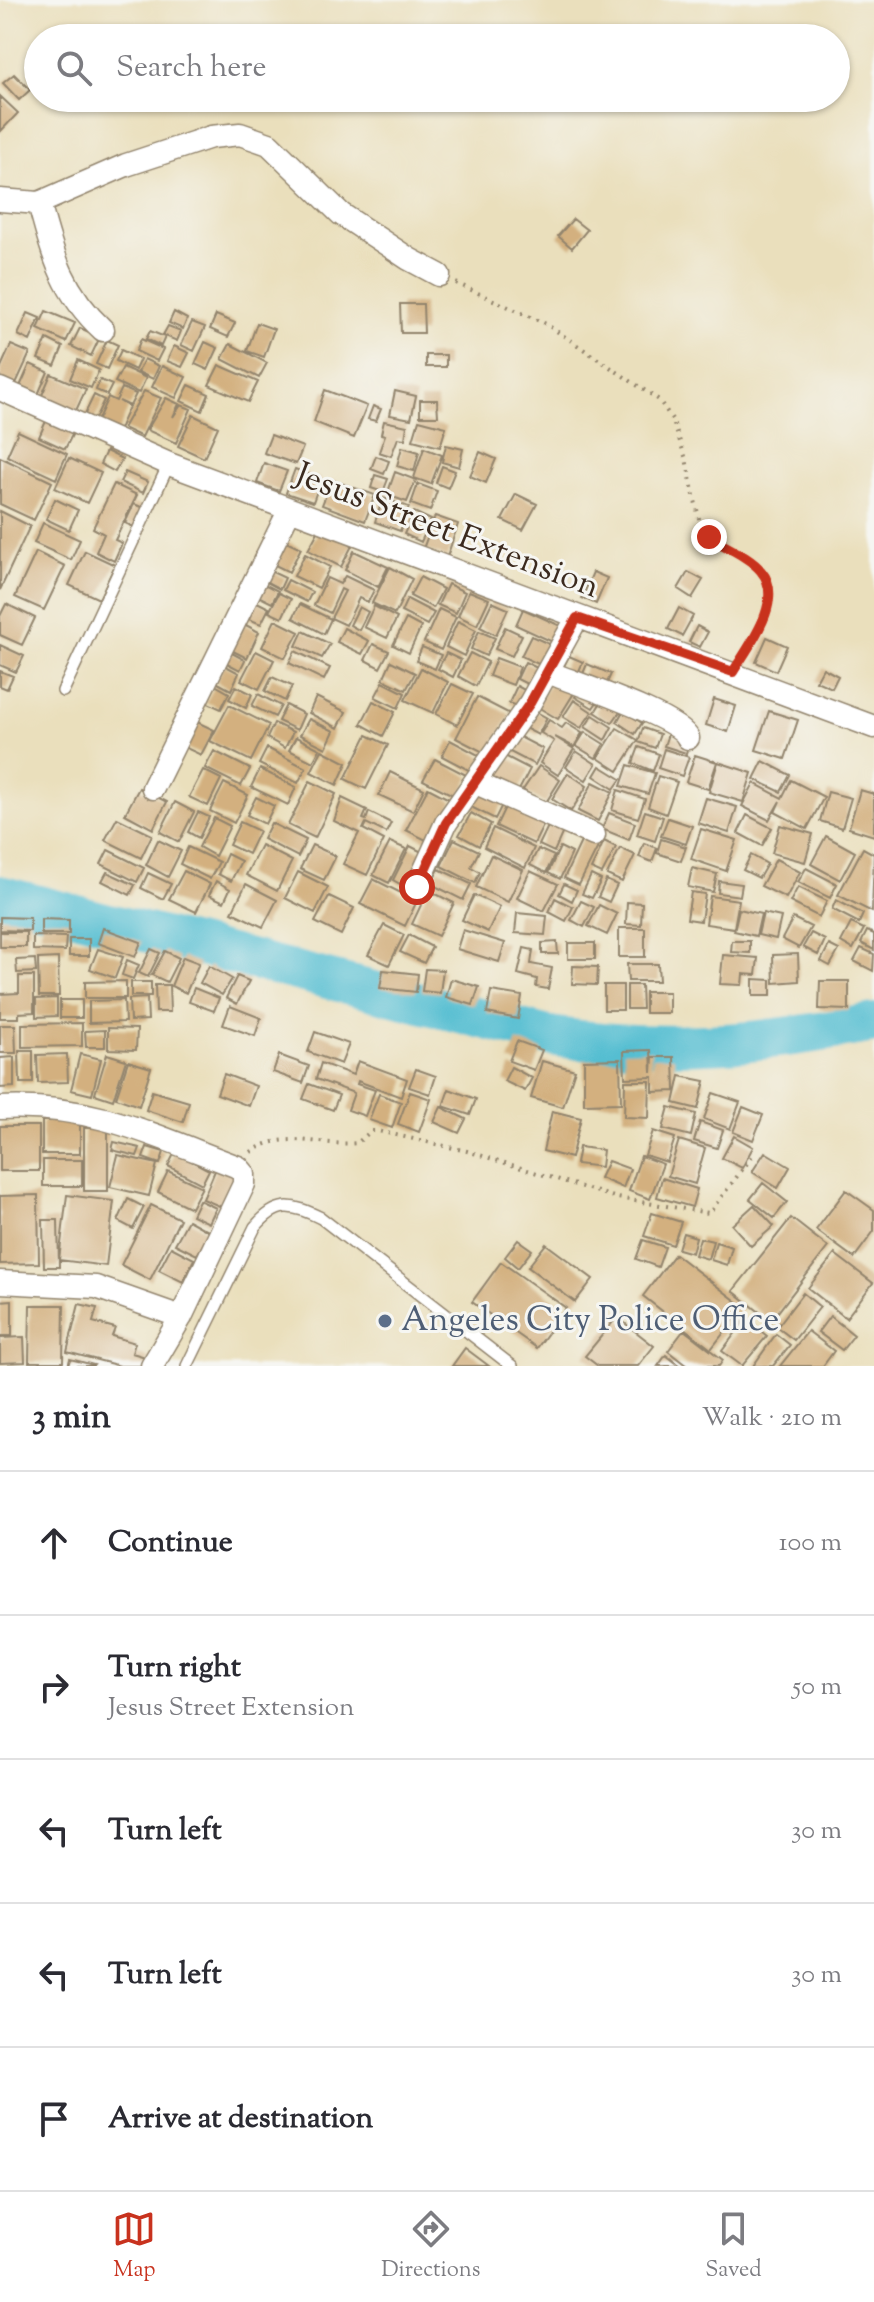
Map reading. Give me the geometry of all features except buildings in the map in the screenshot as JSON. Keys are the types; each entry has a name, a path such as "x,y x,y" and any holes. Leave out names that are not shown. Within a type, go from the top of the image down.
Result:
{"street":[{"path":"0,200 39,203 126,165 211,137 240,134 269,144 341,214 439,275"},
{"path":"39,203 66,286 79,307 103,330"},
{"name":"Jesus Street Extension","path":"0,389 169,464 874,727"},
{"path":"153,788 290,509"},
{"path":"417,887 446,823 476,783 548,672 577,618"},
{"path":"548,672 661,716 685,732 688,738"},
{"path":"476,783 594,835"},
{"path":"0,1108 33,1106 105,1116 240,1169 244,1184 181,1317 152,1366"},
{"path":"0,1282 96,1287 181,1317"}],"lane":[{"path":"63,691 169,464"},
{"path":"187,1366 255,1227 269,1211 287,1206 321,1218 512,1366"}],"path":[{"path":"439,275 546,324 659,400 672,419 682,445 700,523 709,537 760,568 767,580 770,595 762,622 733,672"},
{"path":"240,1169 260,1146 278,1141 306,1139 357,1143 371,1131 378,1131 481,1155 617,1198 709,1213 738,1180 755,1153"}],"waterway":[{"path":"0,895 549,1036 633,1044 712,1044 874,1023"}],"place":[{"name":"Angeles City Police Office","path":"385,1321"}],"route":[{"path":"417,887 446,823 530,703 577,618 733,672 762,622 770,595 760,568 709,537"}]}
